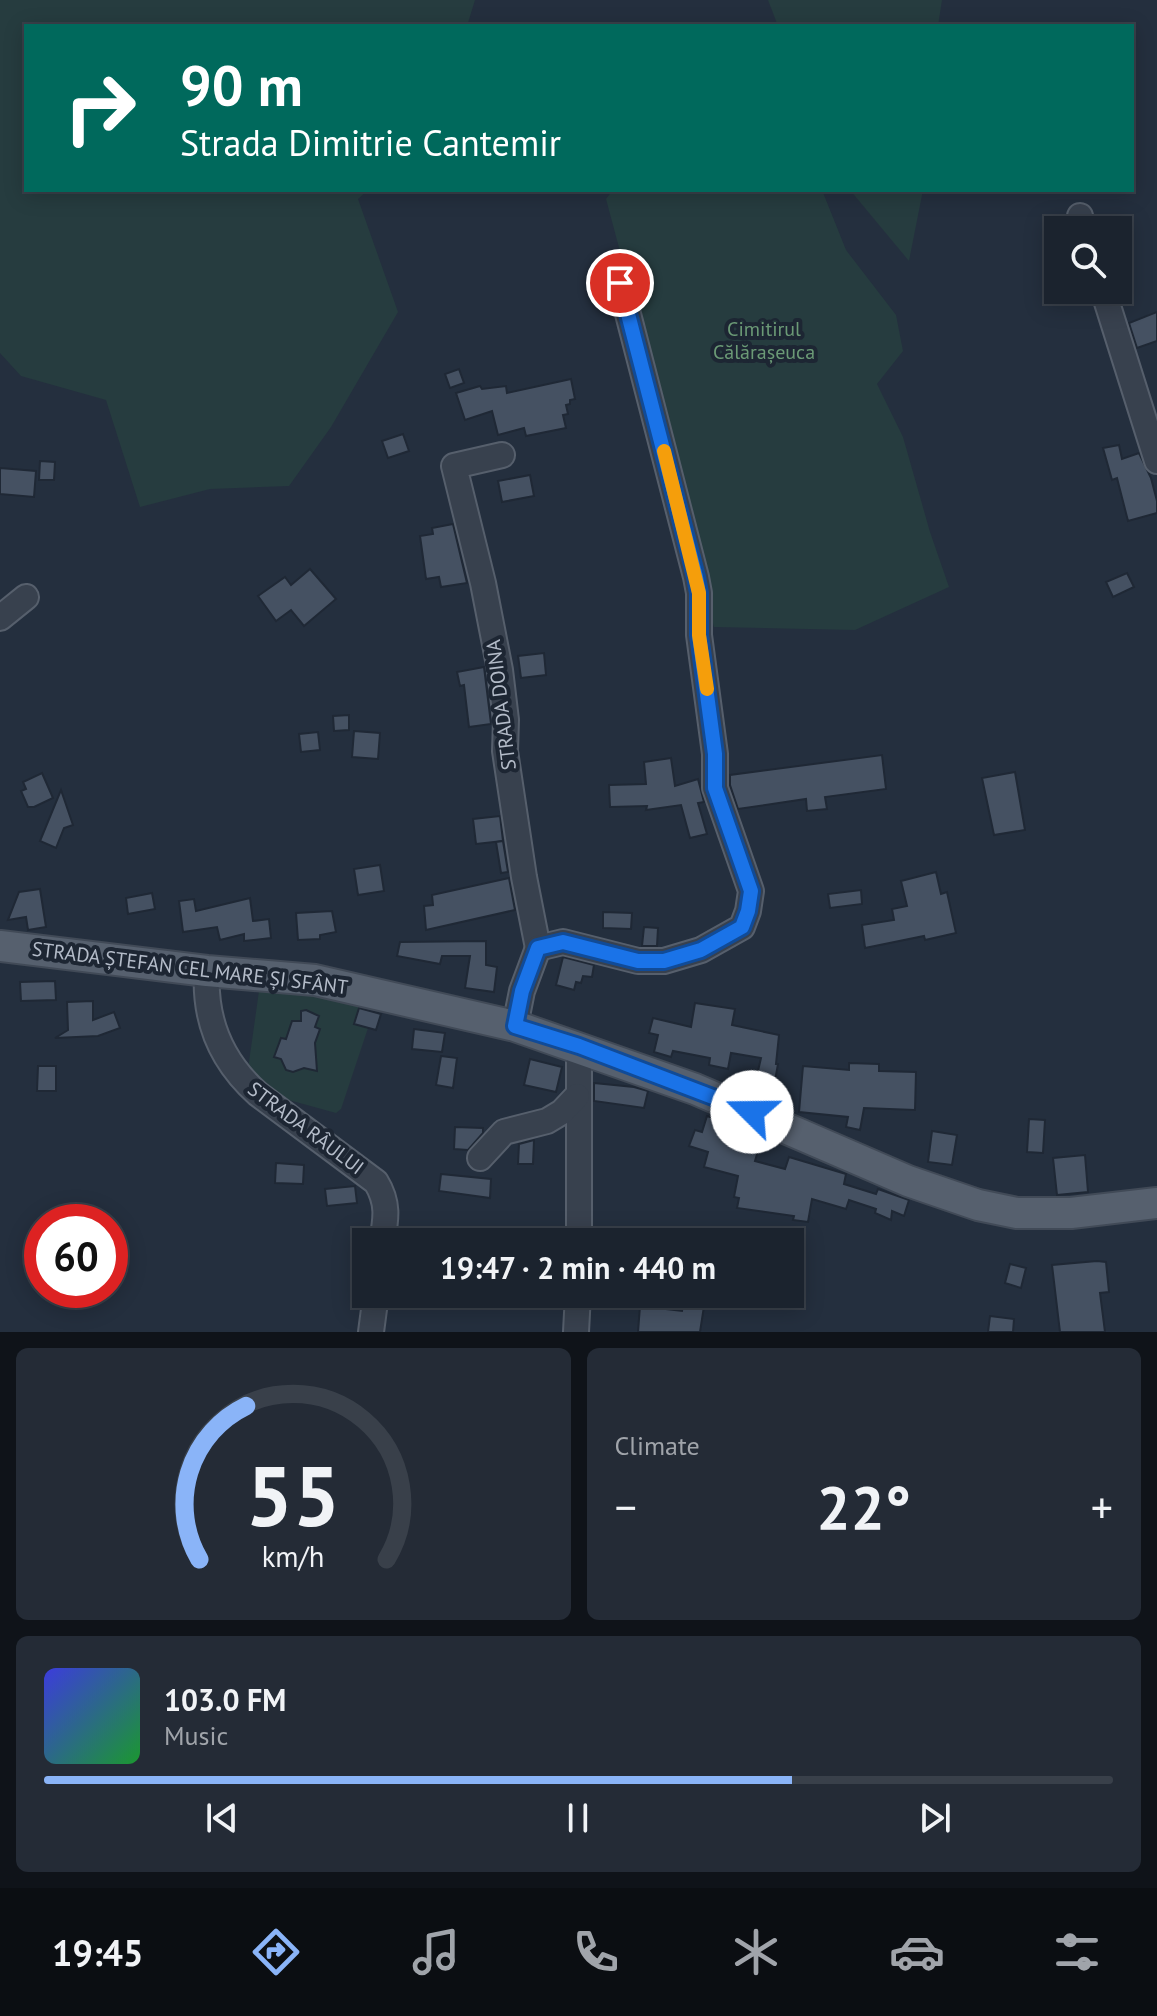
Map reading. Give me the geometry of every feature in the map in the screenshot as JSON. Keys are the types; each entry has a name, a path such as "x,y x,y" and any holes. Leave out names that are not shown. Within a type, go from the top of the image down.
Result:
{"main road":[{"name":"STRADA ȘTEFAN CEL MARE ȘI SFÂNT","path":"0,946 207,971 315,980 515,1026 579,1046 709,1095 908,1181 978,1205 1017,1213 1047,1213 1157,1203"}],"street":[{"path":"515,1026 522,991 538,948 563,942 638,961 664,961 701,950 736,932 742,927 750,901 749,880 715,788 715,754 699,635 696,577 620,283"},
{"path":"1107,304 1157,461"},
{"name":"STRADA DOINA","path":"502,455 454,466 483,583 500,670 506,720 505,751 538,948"},
{"path":"0,618 26,597"},
{"name":"STRADA RÂULUI","path":"207,971 207,1007 227,1059 241,1079 258,1094 376,1182 387,1212 384,1228"},
{"path":"579,1046 579,1228"},
{"path":"480,1158 504,1132 547,1121 562,1112 577,1096"},
{"path":"371,1332 374,1308"},
{"path":"576,1332 577,1308"}],"green space":[{"path":"0,0 475,0 468,24 24,24 24,192 366,192 358,199 398,312 331,427 289,486 210,489 140,507 106,400 21,376 0,353"},
{"path":"768,0 942,0 938,24 777,24"},
{"name":"Cimitirul Călărașeuca","path":"611,192 823,192 846,250 896,315 903,351 877,384 903,437 949,587 855,630 714,627 606,199"},
{"path":"852,192 923,192 909,261"},
{"path":"315,988 361,1002 354,1024 368,1028 341,1109 336,1113 267,1094 247,1076 259,991"}],"building":[{"path":"1157,312 1157,341 1137,348 1129,323"},
{"path":"459,369 464,383 450,388 445,374"},
{"path":"571,379 575,399 566,405 568,414 563,415 566,428 526,436 524,428 498,435 492,411 465,420 456,393 480,386 482,389 506,386 507,393"},
{"path":"403,434 409,451 388,458 382,441"},
{"path":"1119,445 1122,459 1139,453 1151,478 1157,513 1128,521 1117,478 1112,480 1103,448"},
{"path":"40,461 55,462 54,480 39,480"},
{"path":"0,468 36,471 34,497 0,494"},
{"path":"530,475 534,496 502,502 498,481"},
{"path":"453,524 467,583 441,587 439,577 426,579 420,536 433,534 432,528"},
{"path":"310,569 336,599 304,626 291,610 276,621 258,596 285,577 291,585"},
{"path":"1127,573 1134,587 1113,597 1106,582"},
{"path":"544,653 546,675 521,678 518,656"},
{"path":"484,667 491,724 469,727 464,685 460,686 457,672"},
{"path":"349,715 349,730 334,731 333,716"},
{"path":"354,731 380,733 378,759 352,757"},
{"path":"318,732 320,750 301,752 299,734"},
{"path":"882,755 886,789 825,797 827,809 807,811 806,799 738,809 730,785 730,775"},
{"path":"671,758 675,786 698,779 704,802 698,803 707,834 690,838 681,805 646,810 647,806 610,807 609,785 646,784 644,762"},
{"path":"1015,772 1025,830 994,835 982,778"},
{"path":"42,773 53,798 28,807 21,791 26,789 23,782"},
{"path":"61,790 73,825 64,828 56,848 40,841"},
{"path":"500,816 503,841 476,844 473,819"},
{"path":"503,841 508,872 501,873 496,842"},
{"path":"380,865 384,891 358,895 354,869"},
{"path":"936,872 941,894 947,892 956,933 865,948 862,925 894,920 892,909 907,906 901,881"},
{"path":"509,878 515,910 426,930 424,906 433,905 432,895"},
{"path":"40,889 46,927 28,930 26,917 8,920 19,892"},
{"path":"861,890 862,904 830,908 828,894"},
{"path":"152,893 155,909 128,914 126,898"},
{"path":"250,898 253,921 269,919 271,938 244,941 244,934 220,940 217,927 183,932 179,901 194,899 196,911"},
{"path":"332,911 336,932 320,935 320,939 298,940 296,913"},
{"path":"603,912 632,913 631,929 603,928"},
{"path":"644,927 658,928 657,946 642,946"},
{"path":"486,941 486,965 497,967 494,992 465,988 470,956 442,956 440,964 397,956 400,942"},
{"path":"563,957 594,965 592,977 583,976 581,983 576,982 574,990 556,985"},
{"path":"55,981 56,1000 21,1001 20,982"},
{"path":"93,1001 93,1020 114,1012 120,1028 98,1036 55,1038 68,1030 67,1002"},
{"path":"695,1003 735,1009 732,1025 779,1035 773,1092 754,1088 761,1058 731,1053 728,1069 709,1065 710,1058 673,1051 671,1057 654,1052 658,1035 649,1033 653,1018 691,1027"},
{"path":"359,1008 381,1014 376,1030 354,1024"},
{"path":"301,1011 319,1016 315,1027 320,1029 315,1043 317,1071 304,1068 293,1072 286,1070 281,1059 274,1057 281,1038 286,1039 292,1021 301,1021"},
{"path":"414,1029 445,1033 442,1052 412,1049"},
{"path":"441,1056 457,1058 453,1088 436,1085"},
{"path":"530,1059 562,1067 556,1092 524,1085"},
{"path":"849,1063 879,1064 879,1071 916,1072 915,1110 864,1108 860,1130 846,1127 848,1117 799,1112 803,1066 849,1070"},
{"path":"38,1066 56,1066 56,1091 37,1091"},
{"path":"594,1083 648,1091 644,1108 594,1101"},
{"path":"707,1116 722,1121 720,1129 761,1140 755,1161 785,1169 789,1157 846,1174 844,1184 876,1194 878,1189 909,1200 904,1216 892,1211 891,1220 875,1213 876,1209 849,1200 846,1209 812,1199 808,1222 793,1220 794,1216 737,1208 739,1198 734,1197 738,1176 704,1167 708,1152 689,1146 695,1130 702,1132"},
{"path":"1029,1119 1045,1120 1043,1153 1027,1152"},
{"path":"455,1127 483,1128 483,1133 468,1150 454,1149"},
{"path":"932,1131 957,1135 952,1165 928,1162"},
{"path":"534,1140 533,1164 518,1164 519,1144"},
{"path":"1085,1155 1088,1192 1057,1195 1053,1158"},
{"path":"276,1163 304,1165 303,1184 275,1183"},
{"path":"441,1174 491,1179 490,1198 439,1191"},
{"path":"355,1186 357,1203 327,1206 325,1189"},
{"path":"1106,1262 1109,1292 1100,1293 1105,1332 1060,1332 1052,1265"},
{"path":"1010,1264 1026,1268 1021,1288 1005,1283"},
{"path":"640,1308 682,1311 682,1308 704,1308 700,1332 638,1332"},
{"path":"990,1316 1014,1319 1013,1332 988,1332"}],"slow traffic":[{"path":"664,451 699,593 699,635 707,689"}],"route":[{"path":"620,283 696,577 699,635 715,754 715,788 749,880 750,901 742,927 736,932 701,950 664,961 638,961 563,942 538,948 522,991 515,1026 579,1046 752,1112"}]}
